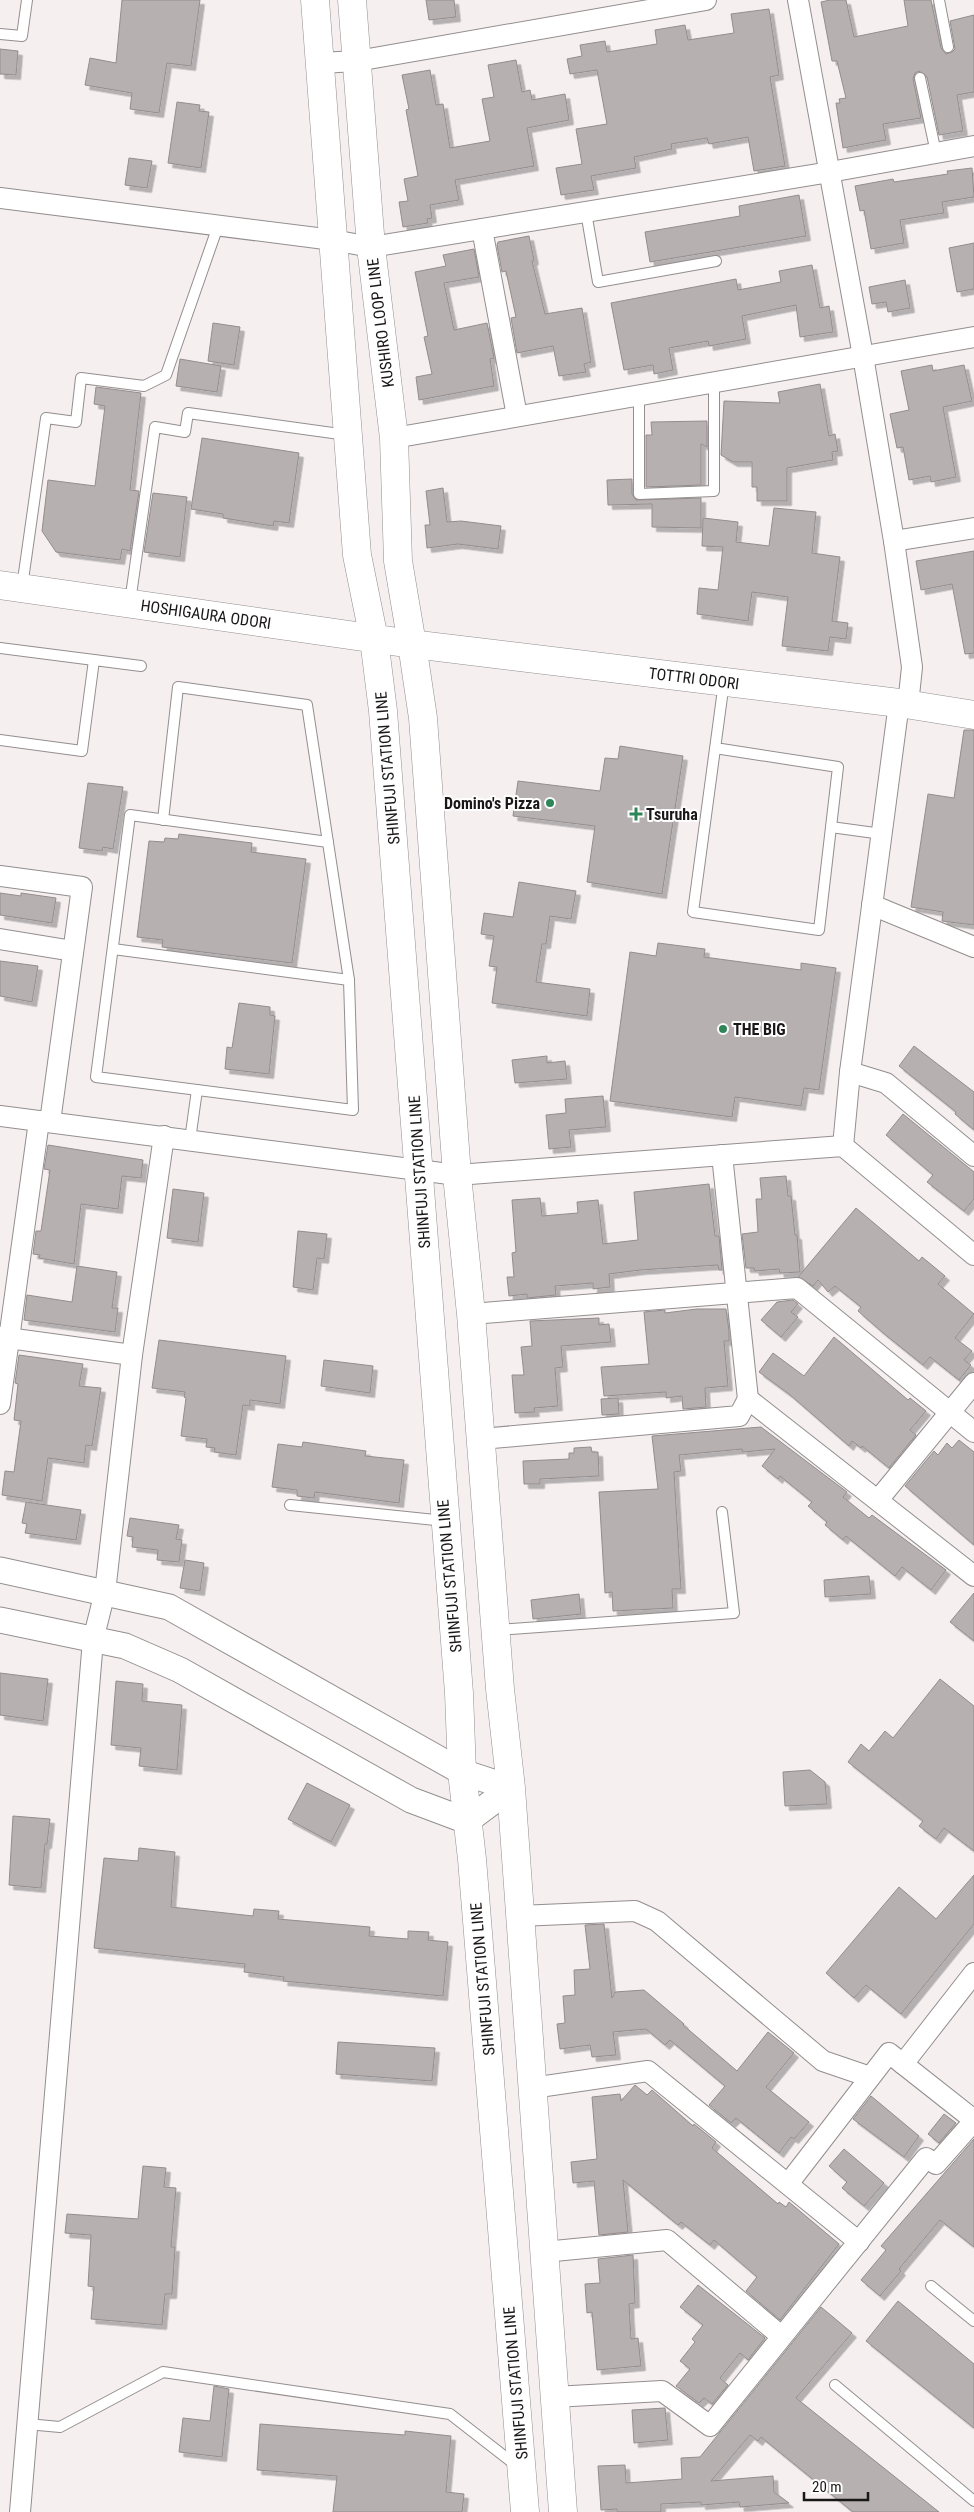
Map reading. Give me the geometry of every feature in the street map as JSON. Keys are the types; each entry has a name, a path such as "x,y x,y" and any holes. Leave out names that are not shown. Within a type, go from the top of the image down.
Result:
{"main road":[{"path":"315,0 357,555 374,639"},
{"name":"KUSHIRO LOOP LINE","path":"352,0 371,247 394,438 398,561 412,644"},
{"name":"HOSHIGAURA ODORI","path":"11,587 412,644"},
{"name":"SHINFUJI STATION LINE","path":"374,639 383,711 419,1170 459,1693 462,1772 473,1869 525,2512"},
{"path":"412,644 423,718 457,1175 471,1314 496,1630 511,1788 563,2512"},
{"name":"TOTTRI ODORI","path":"412,644 724,681 974,715"}],"street":[{"path":"320,63 357,61 706,0"},
{"path":"798,0 863,356 894,542 912,667 882,834 850,1072 843,1146"},
{"path":"0,198 333,240 371,247 830,172 974,146"},
{"path":"482,229 517,416"},
{"path":"394,438 974,337"},
{"path":"894,542 974,528"},
{"path":"0,876 82,887 45,1121 4,1338 0,1404"},
{"path":"872,905 974,947"},
{"path":"0,940 73,950"},
{"path":"850,1072 886,1083 974,1156"},
{"path":"0,1116 457,1175 843,1146 974,1255"},
{"path":"20,2512 93,1640 105,1592 132,1355 164,1136"},
{"path":"481,1439 739,1416 748,1399 722,1155"},
{"path":"471,1314 797,1288 974,1432"},
{"path":"4,1338 132,1355"},
{"path":"878,1500 974,1383"},
{"path":"748,1399 974,1576"},
{"path":"0,1570 169,1607 462,1772 511,1788"},
{"path":"0,1620 125,1646 180,1670 410,1800 467,1821 511,1788"},
{"path":"519,1916 635,1911 656,1921 824,2061 870,2077"},
{"path":"904,2064 974,1973"},
{"path":"554,2397 662,2391 710,2426 926,2158 936,2164 974,2120 889,2053 788,2184"},
{"path":"532,2088 648,2071 859,2242"},
{"path":"544,2252 668,2240 782,2336"}],"lane":[{"path":"0,34 22,36 27,0"},
{"path":"939,0 948,47"},
{"path":"920,78 936,153"},
{"path":"586,212 598,282 716,261"},
{"path":"11,587 46,418 76,422 81,378 144,386 166,374 218,226"},
{"path":"640,395 639,494 714,491 714,382"},
{"path":"130,603 155,427 185,432 188,413 349,435"},
{"path":"0,648 141,666"},
{"path":"0,740 82,751 94,660"},
{"path":"715,748 838,767 819,930 693,912 715,748 724,681"},
{"path":"163,820 178,687 307,705 328,842 349,980 354,1110 96,1076 130,815 163,820 328,842"},
{"path":"831,827 882,834"},
{"path":"113,949 349,980"},
{"path":"190,1140 196,1090"},
{"path":"290,1505 445,1521"},
{"path":"496,1630 734,1613 722,1512"},
{"path":"931,2286 974,2321"},
{"path":"28,2424 60,2427 163,2372 450,2414 522,2470"},
{"path":"835,2386 974,2501"}],"building":[{"path":"122,0 200,0 191,66 167,63 159,113 130,109 132,93 85,85 90,58 116,63"},
{"path":"426,0 454,0 456,17 429,20"},
{"path":"846,0 854,37 908,26 904,0 931,0 941,48 946,54 955,49 950,21 974,15 974,92 957,95 963,131 939,135 927,77 919,71 915,73 913,79 921,118 883,124 886,140 843,148 836,103 840,103 839,99 846,98 837,61 832,61 821,2"},
{"path":"769,9 779,75 770,77 785,166 754,171 748,137 709,144 707,138 671,144 672,149 634,157 636,168 591,176 594,190 561,195 556,168 582,164 576,129 607,124 597,70 570,74 567,59 582,56 580,45 605,41 607,52 657,44 655,30 685,25 688,40 734,33 731,14"},
{"path":"0,49 18,51 16,75 0,74"},
{"path":"516,60 522,92 530,90 532,100 565,94 569,120 527,128 534,166 455,180 459,200 430,205 432,218 427,219 428,223 403,227 399,202 408,201 404,179 418,176 406,110 409,109 402,75 430,70 436,105 443,104 450,148 490,141 482,99 494,97 488,65"},
{"path":"177,102 200,105 199,111 209,112 201,168 168,163"},
{"path":"129,158 152,161 147,188 125,185"},
{"path":"972,168 974,197 942,202 944,213 900,220 904,243 871,249 864,210 860,211 855,186 893,179 894,182 948,174 947,171"},
{"path":"799,195 806,236 650,262 645,232 740,216 739,206"},
{"path":"529,236 534,260 532,261 545,314 582,308 591,362 584,364 586,372 559,376 553,346 517,353 511,318 516,317 506,271 502,272 497,245 498,242"},
{"path":"974,243 974,289 957,292 949,248"},
{"path":"474,249 479,277 444,283 454,330 487,323 494,358 490,359 494,386 419,400 416,377 432,374 424,337 428,336 415,272 446,266 443,255"},
{"path":"812,265 820,308 829,306 833,332 800,337 796,305 742,316 746,339 709,346 708,341 669,348 673,370 654,374 653,365 624,370 611,303 736,279 738,290 781,282 779,271"},
{"path":"905,280 910,308 888,312 886,302 872,304 869,287"},
{"path":"213,323 240,327 234,365 208,361"},
{"path":"180,359 221,366 217,392 176,386"},
{"path":"932,365 933,371 964,365 972,401 943,407 956,477 931,482 930,476 909,480 903,447 897,448 890,414 909,410 901,371"},
{"path":"820,384 829,436 835,434 838,451 832,452 833,460 787,468 787,501 757,501 757,487 752,487 752,462 733,462 721,455 724,401 780,403 778,392"},
{"path":"96,387 141,393 130,490 139,491 130,551 122,549 120,560 56,552 42,531 48,480 95,486 105,406 94,404"},
{"path":"707,421 707,447 701,444 701,485 646,487 646,435 652,435 651,422"},
{"path":"202,438 299,453 289,523 274,521 273,526 223,518 223,514 191,509"},
{"path":"632,479 632,494 636,500 701,498 701,528 652,527 652,504 608,505 607,480"},
{"path":"443,488 447,522 461,521 501,526 498,549 458,544 427,548 425,525 430,525 426,491"},
{"path":"153,493 187,497 180,557 144,552"},
{"path":"774,508 816,512 812,553 840,557 832,621 848,623 846,639 830,637 828,651 782,646 788,597 752,592 748,621 697,614 699,588 718,590 723,547 702,546 703,518 738,522 736,542 769,546"},
{"path":"974,551 974,653 965,654 952,584 921,590 916,561"},
{"path":"964,730 974,730 974,925 942,921 943,912 911,907 928,794 954,798"},
{"name":"Tsuruha","path":"620,746 683,756 662,894 587,882 595,826 513,816 518,781 600,791 605,758 618,759"},
{"path":"88,783 123,787 113,849 103,847 102,851 79,848"},
{"path":"179,834 252,843 251,852 306,859 292,963 162,947 163,940 137,937 149,841 164,842 165,838 178,839"},
{"path":"519,882 576,891 571,919 550,916 546,944 542,944 536,982 590,989 587,1016 492,1003 497,967 489,966 494,936 481,934 484,913 513,917"},
{"path":"0,893 21,896 21,893 56,898 52,923 0,915"},
{"name":"THE BIG","path":"658,943 705,949 704,957 801,970 801,963 836,968 819,1090 804,1088 801,1106 735,1097 732,1117 610,1101 630,952 656,956"},
{"path":"0,961 38,966 32,1002 0,996"},
{"path":"239,1003 270,1007 270,1015 275,1016 269,1074 225,1069 227,1047 232,1048"},
{"path":"914,1046 974,1092 974,1130 955,1114 956,1112 899,1066"},
{"path":"547,1056 547,1063 565,1061 567,1079 515,1083 512,1060"},
{"path":"603,1096 606,1127 569,1130 571,1147 549,1149 546,1115 566,1113 565,1099"},
{"path":"903,1114 974,1172 974,1199 964,1211 927,1182 933,1175 886,1135"},
{"path":"48,1145 143,1160 141,1178 122,1176 118,1209 81,1204 74,1264 39,1258 40,1255 33,1254 36,1231 41,1231 50,1170 44,1169"},
{"path":"786,1176 788,1196 791,1196 795,1235 797,1235 800,1272 780,1273 779,1269 755,1271 754,1268 746,1268 742,1234 758,1232 756,1199 762,1199 760,1178"},
{"path":"709,1184 715,1236 719,1236 722,1270 719,1270 718,1265 640,1270 609,1274 610,1287 593,1289 593,1283 555,1286 556,1295 527,1298 527,1294 509,1296 507,1277 514,1277 512,1253 516,1252 512,1200 540,1198 542,1216 578,1213 577,1202 598,1200 603,1244 638,1240 634,1192"},
{"path":"173,1189 204,1193 198,1242 167,1238"},
{"path":"856,1208 919,1261 922,1257 945,1276 938,1284 974,1314 955,1338 972,1351 964,1360 971,1365 959,1380 930,1357 923,1365 858,1311 861,1307 835,1286 828,1292 818,1280 813,1286 798,1277"},
{"path":"298,1231 327,1234 324,1259 317,1258 313,1290 293,1287"},
{"path":"77,1266 117,1272 112,1308 118,1308 115,1332 24,1320 27,1295 72,1302"},
{"path":"793,1300 798,1304 791,1312 798,1317 781,1337 761,1320 777,1302"},
{"path":"697,1309 726,1309 729,1331 729,1341 724,1341 728,1386 705,1388 706,1407 683,1409 682,1396 666,1398 666,1392 604,1396 601,1367 649,1364 644,1312 665,1310 665,1313"},
{"path":"599,1318 599,1325 609,1324 611,1342 561,1346 563,1367 555,1368 558,1406 534,1408 535,1412 515,1413 512,1375 524,1375 521,1347 532,1346 530,1321"},
{"path":"834,1337 908,1400 910,1398 926,1411 910,1430 916,1435 889,1468 862,1446 861,1448 852,1441 849,1446 789,1394 759,1372 773,1353 804,1376"},
{"path":"159,1340 286,1356 280,1404 250,1400 250,1406 243,1405 236,1455 214,1452 215,1448 206,1447 207,1439 181,1436 186,1398 184,1397 185,1392 152,1388"},
{"path":"19,1355 83,1364 79,1386 101,1388 92,1446 86,1445 84,1463 48,1458 42,1501 2,1495 5,1471 14,1472 21,1421 14,1420 18,1384 15,1383"},
{"path":"324,1360 373,1366 370,1393 321,1386"},
{"path":"618,1398 619,1414 602,1415 601,1399"},
{"path":"761,1427 847,1492 843,1497 869,1518 872,1515 946,1570 931,1590 902,1567 895,1576 846,1536 843,1540 825,1525 827,1522 808,1506 812,1502 780,1476 778,1479 762,1466 775,1449 743,1452 742,1449 679,1455 681,1471 674,1472 681,1589 672,1589 673,1608 613,1611 612,1592 605,1593 599,1492 658,1489 652,1436"},
{"path":"959,1440 974,1452 974,1545 905,1486 934,1451 938,1455 947,1443 952,1448"},
{"path":"303,1442 366,1451 365,1456 404,1460 399,1503 315,1492 314,1498 297,1496 297,1490 272,1487 278,1444 302,1447"},
{"path":"591,1447 592,1452 598,1452 599,1476 540,1479 540,1484 524,1484 523,1461 569,1459 569,1453 574,1453 574,1448"},
{"path":"26,1502 81,1510 76,1540 25,1533 27,1524 22,1523"},
{"path":"130,1518 179,1525 176,1539 182,1540 179,1562 157,1560 158,1550 132,1547 133,1537 127,1536"},
{"path":"185,1560 204,1563 200,1591 180,1588"},
{"path":"869,1576 871,1594 825,1597 824,1580"},
{"path":"974,1593 974,1641 950,1622"},
{"path":"579,1594 581,1614 533,1619 531,1600"},
{"path":"0,1673 48,1679 43,1721 0,1715"},
{"path":"940,1679 974,1706 974,1851 944,1828 936,1839 919,1826 923,1821 848,1762 861,1744 869,1751 885,1731 893,1738"},
{"path":"116,1681 143,1684 142,1701 182,1705 177,1770 139,1766 141,1748 111,1745"},
{"path":"810,1770 825,1782 827,1804 785,1806 783,1772"},
{"path":"307,1783 350,1805 331,1842 288,1819"},
{"path":"13,1816 50,1819 47,1844 45,1844 41,1888 9,1885"},
{"path":"139,1848 175,1852 171,1907 253,1916 254,1909 279,1911 278,1919 370,1927 369,1936 408,1939 408,1931 429,1932 428,1940 448,1942 443,1996 283,1981 284,1977 244,1972 245,1964 94,1948 104,1858 138,1861"},
{"path":"974,1875 974,1924 901,2014 866,1985 854,1998 826,1973 899,1887 936,1919"},
{"path":"604,1924 612,1998 615,1992 644,1990 737,2071 768,2032 794,2053 766,2087 809,2122 794,2139 791,2137 779,2153 736,2118 731,2123 709,2105 725,2086 670,2040 665,2045 646,2029 613,2032 616,2055 592,2057 590,2045 560,2049 557,2024 565,2023 563,1996 575,1995 574,1970 590,1969 585,1925"},
{"path":"338,2042 435,2048 432,2081 336,2074"},
{"path":"635,2085 647,2095 652,2090 693,2126 694,2124 716,2142 712,2148 778,2204 779,2202 786,2207 789,2202 839,2244 780,2320 746,2291 757,2277 714,2240 710,2245 681,2222 678,2225 623,2180 628,2232 599,2235 594,2181 573,2183 571,2162 597,2159 592,2097 620,2094 621,2101"},
{"path":"871,2096 919,2136 904,2157 853,2119"},
{"path":"944,2114 956,2123 939,2143 928,2134"},
{"path":"974,2139 974,2247 940,2220 899,2269 901,2271 880,2296 861,2280 886,2250 881,2246"},
{"path":"844,2149 884,2183 864,2206 842,2188 847,2182 829,2166"},
{"path":"143,2166 166,2168 164,2187 176,2188 171,2247 175,2247 172,2294 165,2294 162,2325 91,2319 94,2287 88,2286 91,2235 65,2233 67,2214 138,2219"},
{"path":"633,2255 635,2303 629,2304 631,2339 638,2338 641,2366 597,2370 592,2312 587,2313 585,2284 600,2283 598,2259"},
{"path":"698,2285 765,2338 748,2360 740,2353 720,2378 728,2385 712,2404 704,2398 699,2403 676,2386 690,2369 680,2361 695,2342 692,2339 703,2325 680,2307"},
{"path":"898,2301 974,2364 974,2428 866,2341"},
{"path":"821,2307 852,2333 796,2398 939,2512 853,2512 761,2437 758,2441 750,2435 711,2481 773,2476 774,2492 789,2503 740,2507 739,2502 701,2505 701,2502 661,2504 661,2512 617,2512 617,2509 601,2510 598,2466 625,2465 626,2483 682,2479 681,2458 700,2457"},
{"path":"214,2386 229,2389 222,2457 179,2452 183,2418 210,2421"},
{"path":"665,2408 668,2440 634,2443 632,2410"},
{"path":"260,2424 405,2435 405,2431 451,2436 446,2492 464,2494 462,2512 333,2512 337,2476 257,2470"}],"place":[{"name":"Domino's Pizza","path":"550,803"},
{"name":"Tsuruha","path":"636,814"},
{"name":"THE BIG","path":"723,1029"}]}
